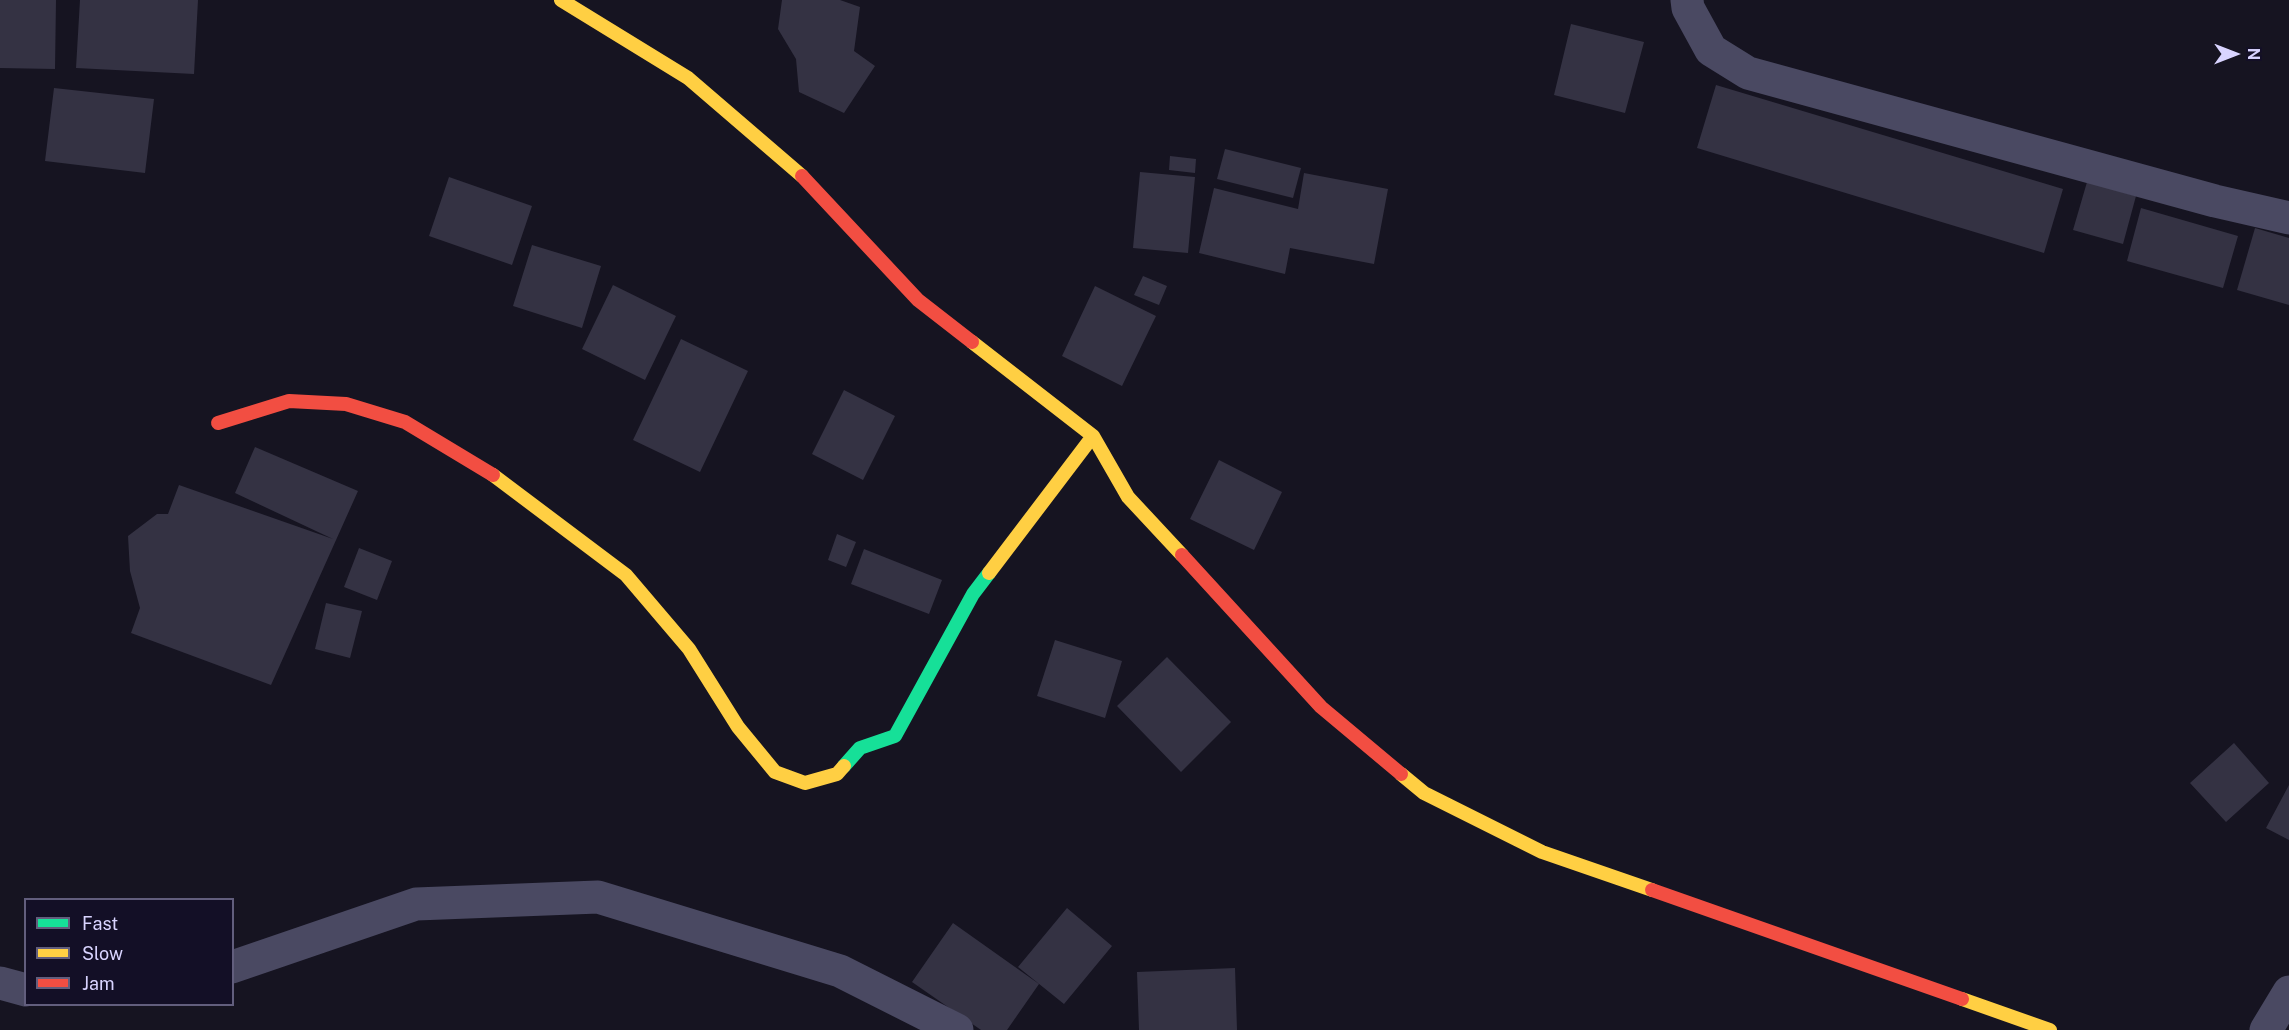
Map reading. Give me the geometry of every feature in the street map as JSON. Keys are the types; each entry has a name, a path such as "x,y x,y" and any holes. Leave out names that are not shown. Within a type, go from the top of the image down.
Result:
{"street":[{"path":"561,0 688,78 802,176 918,300 1093,435 1128,497 1321,707 1424,793 1542,852 2050,1030"},
{"path":"1687,0 1688,8 1711,50 1748,73 2216,201 2289,218"},
{"path":"218,423 289,401 346,404 405,422 500,480 626,575 689,649 738,727 775,772 806,783 837,774 860,748 895,736 974,594 1093,435"},
{"path":"234,966 416,904 597,897 840,971 957,1030"},
{"path":"0,983 24,989"},
{"path":"2266,1030 2289,992"}],"building":[{"path":"0,0 56,0 55,69 0,68"},
{"path":"80,0 198,0 194,74 76,68"},
{"path":"782,0 840,0 860,7 854,51 875,66 844,113 799,92 796,59 778,29"},
{"path":"1571,24 1644,42 1625,113 1554,95"},
{"path":"1716,85 2063,189 2044,253 1697,148"},
{"path":"54,88 154,99 145,173 45,161"},
{"path":"1225,149 1301,168 1293,198 1217,179"},
{"path":"1170,156 1196,159 1195,173 1169,170"},
{"path":"1140,172 1195,177 1188,253 1133,248"},
{"path":"1304,173 1388,189 1374,264 1290,248 1285,274 1199,253 1214,188 1298,209"},
{"path":"449,177 532,206 512,265 429,236"},
{"path":"2087,182 2136,196 2123,244 2073,230"},
{"path":"2141,208 2238,236 2223,288 2127,261"},
{"path":"2255,228 2289,238 2289,305 2237,290"},
{"path":"532,245 601,266 582,328 513,306"},
{"path":"1143,276 1167,286 1159,305 1134,295"},
{"path":"613,285 676,316 645,380 582,349"},
{"path":"1095,286 1156,316 1122,386 1062,356"},
{"path":"681,339 748,371 700,472 633,440"},
{"path":"844,390 895,416 863,480 812,454"},
{"path":"255,447 358,491 271,685 131,633 140,608 130,571 128,536 157,514 168,514 179,485 333,539 235,493"},
{"path":"1219,460 1282,492 1254,550 1190,519"},
{"path":"837,534 856,542 846,567 828,560"},
{"path":"359,548 392,561 377,600 344,587"},
{"path":"864,549 942,580 929,614 851,584"},
{"path":"326,603 362,611 350,658 315,649"},
{"path":"1055,640 1122,661 1105,718 1037,696"},
{"path":"1167,657 1231,722 1181,772 1117,706"},
{"path":"2234,743 2269,783 2226,822 2190,783"},
{"path":"2289,785 2289,840 2266,828"},
{"path":"1067,908 1112,946 1064,1004 1018,967"},
{"path":"953,923 1039,984 1007,1030 981,1030 912,982"},
{"path":"1235,968 1237,1030 1139,1030 1137,972"}],"traffic: fast":[{"path":"844,766 860,748 895,736 973,594 989,573"}],"traffic: slow":[{"path":"561,0 688,78 802,176"},
{"path":"972,342 1093,436 1128,497 1182,555"},
{"path":"989,573 1093,436"},
{"path":"493,475 626,575 689,649 738,727 775,772 805,783 837,774 844,766"},
{"path":"1401,774 1424,793 1542,852 1652,890"},
{"path":"1962,999 2050,1030"}],"traffic: jam":[{"path":"802,176 918,300 972,342"},
{"path":"218,423 289,401 346,404 405,422 493,475"},
{"path":"1182,555 1321,707 1401,774"},
{"path":"1652,890 1962,999"}]}
